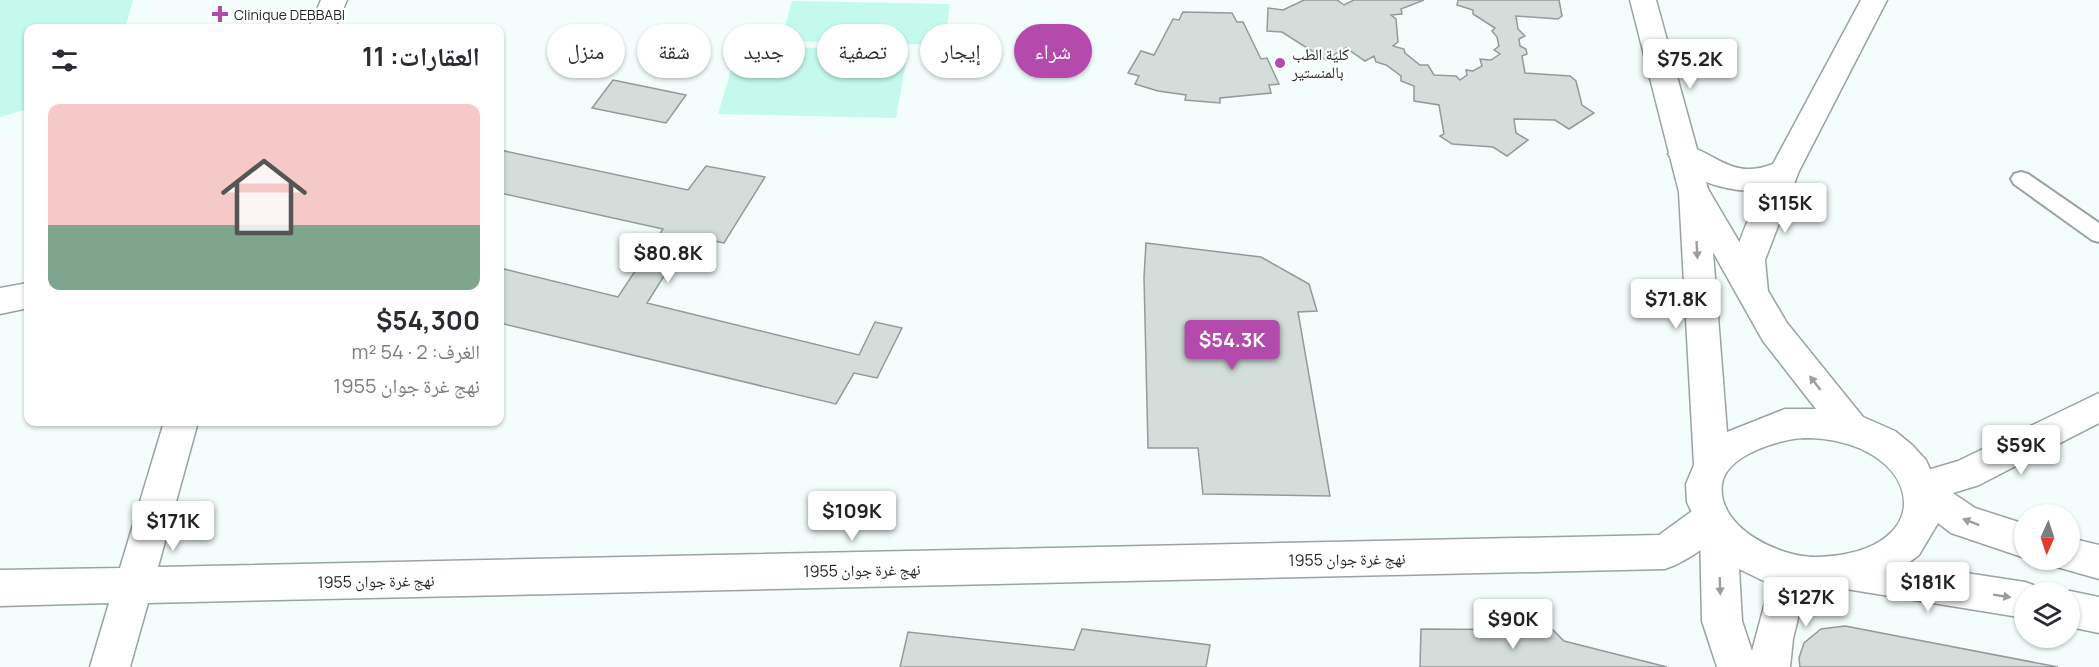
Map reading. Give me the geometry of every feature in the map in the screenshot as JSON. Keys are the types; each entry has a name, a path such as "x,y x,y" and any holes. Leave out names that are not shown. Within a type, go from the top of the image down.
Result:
{"street":[{"path":"324,24 334,0"},
{"path":"1643,0 1694,192 1711,464 1705,479 1704,497 1715,523 1722,621 1737,667"},
{"path":"1752,292 1749,260 1784,171 1874,0"},
{"path":"1683,154 1704,169 1724,177 1765,180 1784,171"},
{"path":"1694,192 1775,332 1852,429"},
{"path":"0,301 24,297"},
{"path":"1922,490 1966,474 2099,408"},
{"path":"1711,464 1749,436 1785,424 1837,424 1887,446 1908,465 1922,490 1926,508 1921,526 1911,541 1875,564 1829,573 1795,574 1770,567 1746,554 1715,523"},
{"path":"110,667 180,426"},
{"path":"1922,490 1964,521 2014,537"},
{"name":"نهج غرة جوان 1955","path":"0,588 134,587 1665,552 1715,523"},
{"path":"2080,557 2099,562"},
{"path":"1770,667 1773,639 1785,595 1829,573 2014,598"},
{"path":"2080,611 2099,615"}],"lane":[{"path":"2021,179 2099,234"}],"green space":[{"path":"0,0 133,0 126,24 24,24 24,110 0,117"},
{"path":"792,1 950,4 948,24 920,24 920,44 908,44 908,24 817,24 817,42 805,42 805,24 786,24"},
{"path":"805,48 817,48 817,78 903,78 896,118 718,114 729,78 805,78"}],"building":[{"path":"1304,0 1337,0 1344,5 1354,0 1424,0 1401,9 1402,14 1391,15 1396,19 1398,42 1393,46 1404,49 1405,53 1420,65 1428,65 1434,75 1456,76 1460,80 1467,75 1466,70 1473,71 1482,66 1480,59 1491,60 1500,54 1494,50 1499,46 1497,37 1492,31 1495,28 1473,14 1473,10 1457,5 1458,0 1559,0 1562,16 1558,19 1516,16 1518,29 1525,36 1519,39 1520,46 1526,49 1527,54 1522,56 1525,73 1570,76 1576,81 1582,105 1594,113 1569,129 1555,120 1514,119 1516,133 1528,140 1507,156 1493,147 1452,144 1440,136 1444,134 1439,105 1414,101 1414,86 1401,81 1401,76 1386,65 1376,62 1374,56 1365,61 1346,48 1326,60 1282,32 1267,31 1268,8 1283,10"},
{"path":"1183,12 1232,13 1237,22 1243,22 1261,59 1267,58 1279,84 1269,85 1271,93 1220,98 1220,103 1185,100 1186,95 1158,91 1135,84 1139,76 1128,73 1141,51 1154,55 1173,19 1179,20"},
{"path":"613,80 686,95 666,123 592,108"},
{"path":"504,151 688,190 706,166 765,177 724,243 689,236 647,303 859,355 875,322 902,328 877,378 854,373 836,404 504,324 504,269 618,297 663,229 504,194"},
{"path":"1146,243 1261,257 1309,284 1317,311 1298,312 1330,496 1203,494 1198,448 1148,448 1144,277"},
{"path":"1845,626 2058,667 1800,667 1799,658 1804,643 1821,629"},
{"path":"1082,629 1210,645 1206,667 900,667 908,632 1074,650"},
{"path":"1421,629 1553,630 1564,641 1667,667 1420,667"}],"place":[{"name":"Clinique DEBBABI","path":"220,14"},
{"name":"كلية الطب بالمنستير","path":"1280,63"}]}
